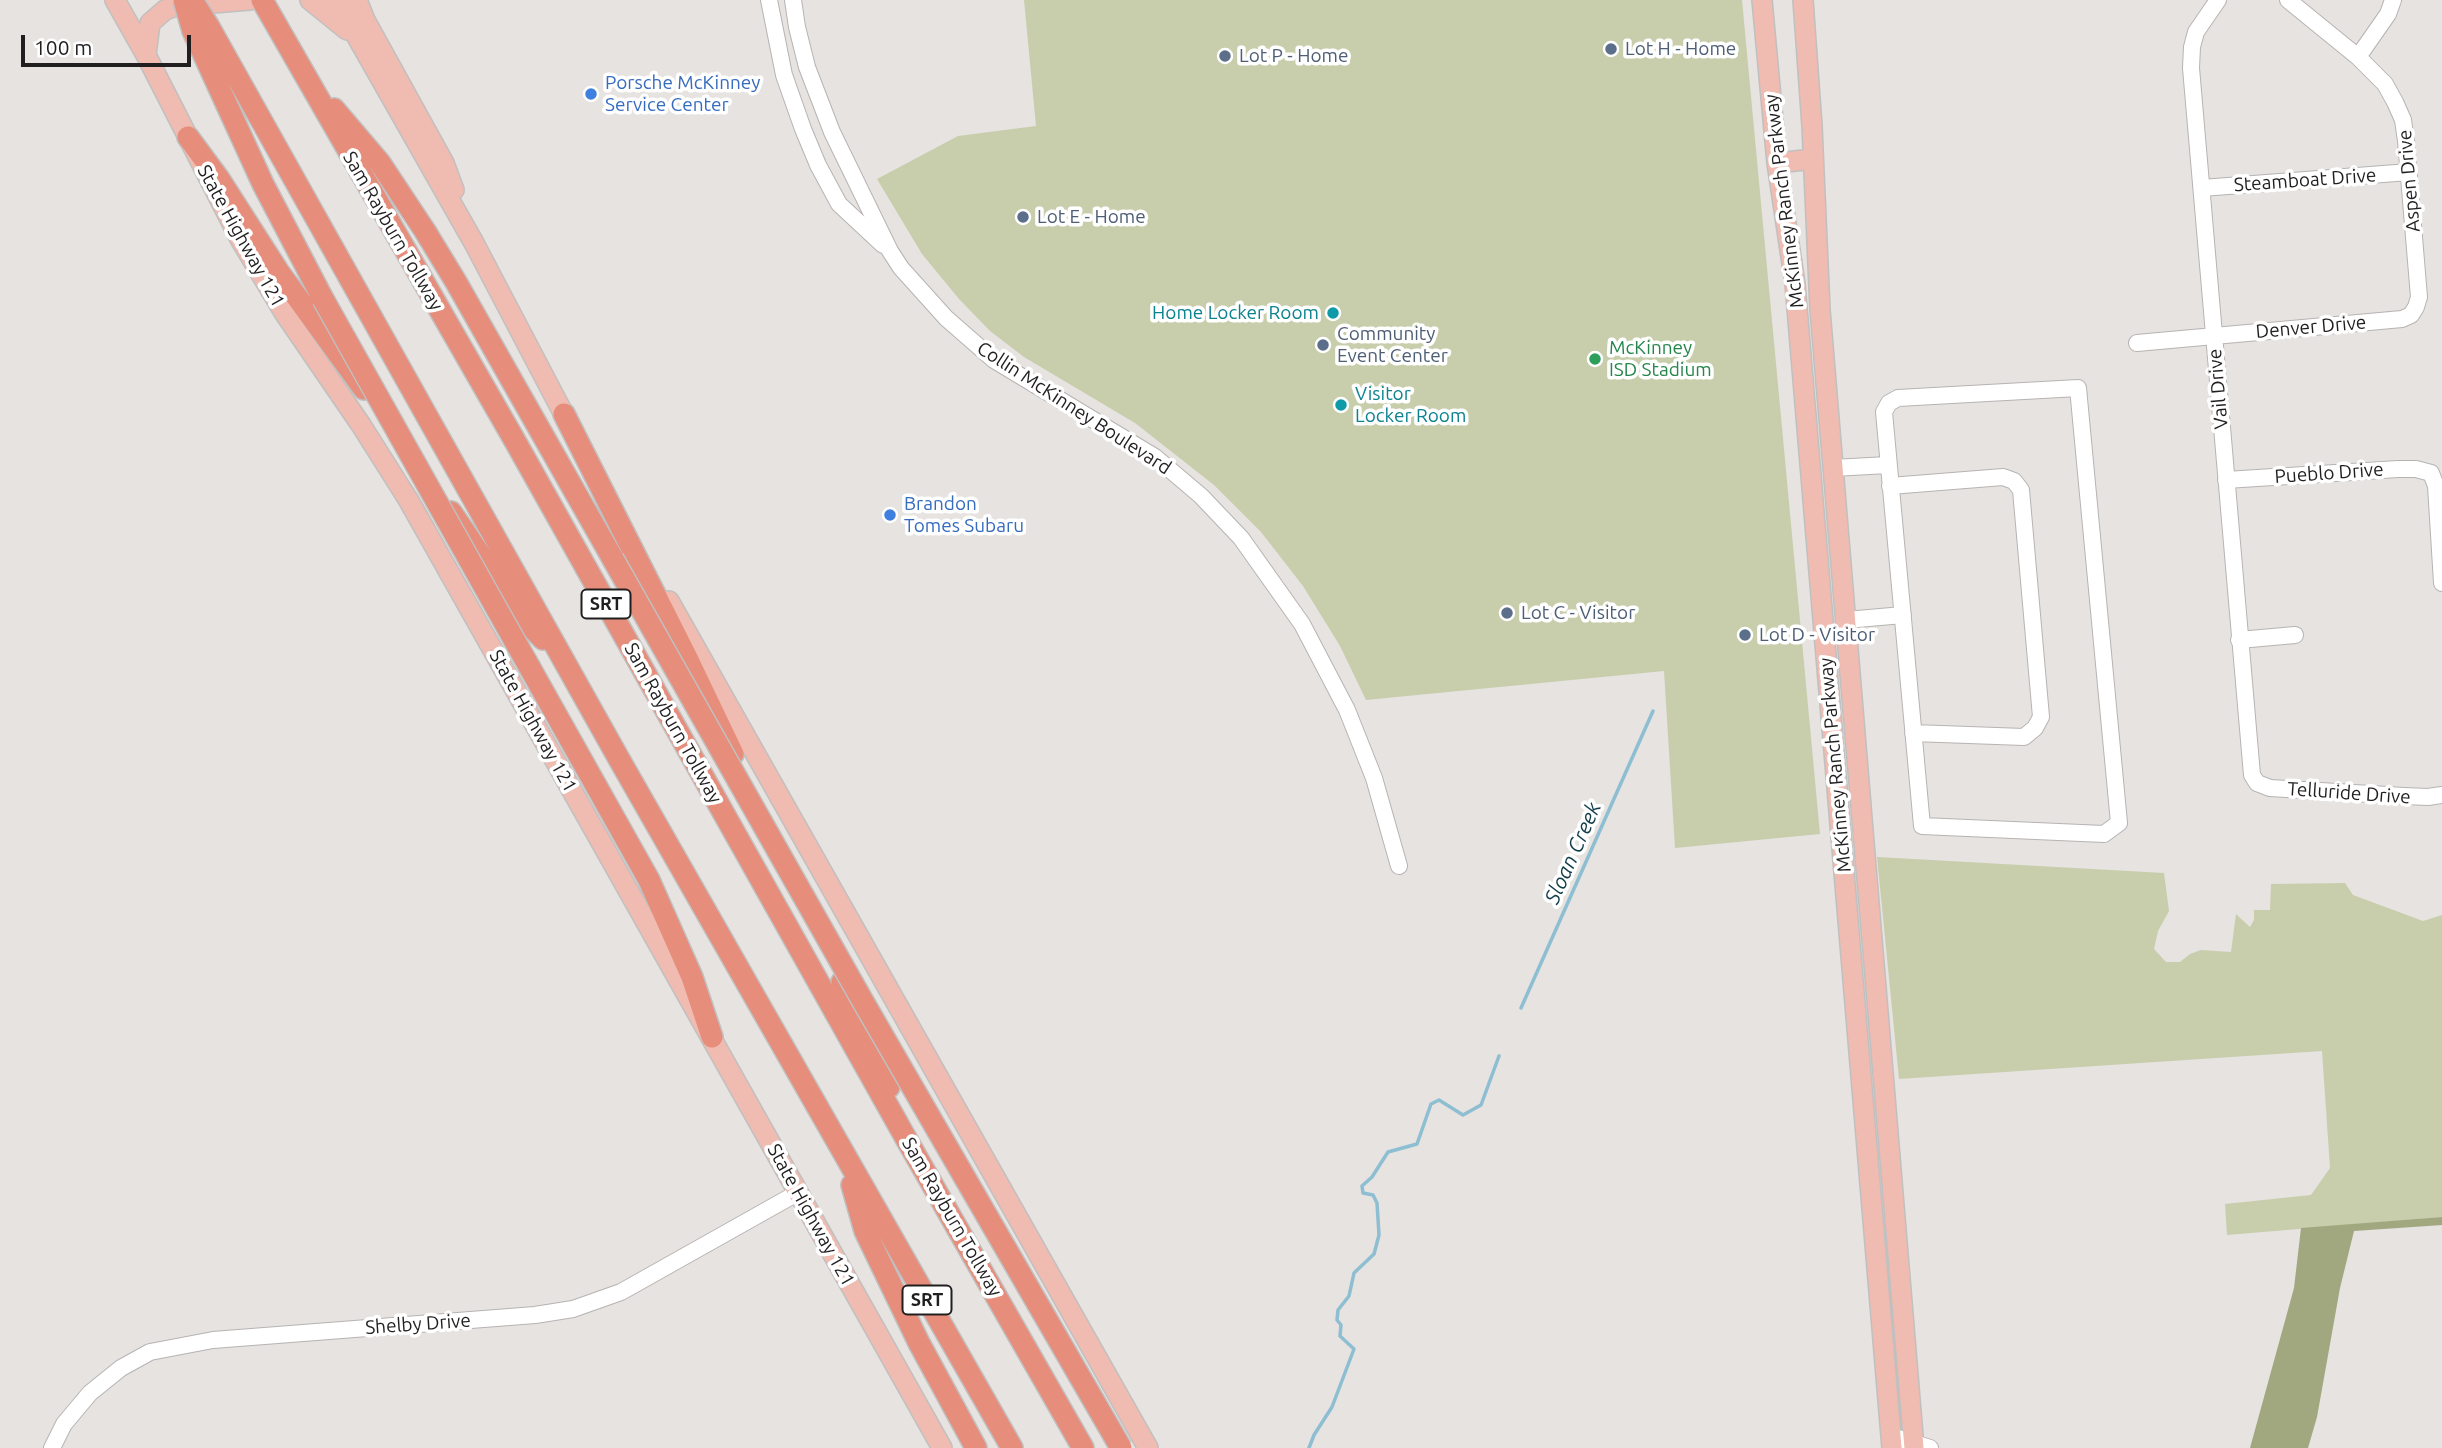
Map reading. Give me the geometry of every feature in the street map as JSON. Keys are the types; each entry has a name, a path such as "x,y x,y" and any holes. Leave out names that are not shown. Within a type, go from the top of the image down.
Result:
{"highway":[{"path":"184,0 201,29 262,184 323,299 649,880 692,977 712,1037"},
{"name":"SRT","path":"192,0 201,29 565,660 1012,1448"},
{"name":"Sam Rayburn Tollway","path":"262,0 515,441 1083,1448"},
{"path":"300,69 380,163 456,282 861,998 1121,1448"},
{"path":"188,137 219,179 278,271 322,329 524,619 565,660"},
{"path":"564,414 687,657 883,1068 908,1142"},
{"path":"843,1153 865,1231 919,1343 976,1448"}],"main road":[{"name":"State Highway 121","path":"115,0 146,55 222,206 285,314 409,501 942,1448"},
{"path":"146,55 150,23 165,10 176,6 250,0"},
{"path":"310,0 358,40"},
{"path":"336,0 474,243 564,414 1148,1448"},
{"path":"357,0 365,20 444,163 474,243"},
{"name":"McKinney Ranch Parkway","path":"1762,0 1777,163 1795,284 1891,1442"},
{"name":"McKinney Ranch Parkway","path":"1803,0 1819,301 1920,1446"},
{"path":"1777,163 1813,159"},
{"path":"1811,470 1833,468"}],"street":[{"name":"Collin McKinney Boulevard","path":"769,0 784,75 803,129 825,180 839,204 890,251 931,303 994,360 1155,457 1201,496 1234,530 1289,603 1335,685 1365,754 1399,866"},
{"name":"Collin McKinney Boulevard","path":"793,0 801,47 816,91 832,132 890,251"},
{"name":"Vail Drive","path":"2218,0 2196,32 2192,47 2192,68 2250,768 2257,783"},
{"name":"Aspen Drive","path":"2288,0 2358,57 2385,84 2403,120 2418,297 2412,315 2402,319"},
{"path":"2358,57 2388,14 2393,0"},
{"name":"Steamboat Drive","path":"2202,188 2409,172"},
{"name":"Denver Drive","path":"2137,343 2402,319"},
{"path":"2078,388 2119,823 2104,835 1922,826 1890,486 1884,412 1889,403 1898,398 2078,388"},
{"path":"1833,468 1888,465"},
{"name":"Pueblo Drive","path":"2226,480 2399,469 2416,469 2431,473 2436,486 2442,583"},
{"path":"1890,486 2003,477 2014,481 2021,490 2041,717 2035,728 2024,737 1913,733"},
{"path":"1846,620 1903,615"},
{"path":"2239,640 2295,635"},
{"name":"Telluride Drive","path":"2257,783 2270,788 2428,797 2442,795"},
{"name":"Shelby Drive","path":"52,1448 64,1424 90,1393 121,1368 150,1352 213,1340 535,1315 573,1309 621,1292 799,1192"},
{"path":"1891,1442 1920,1446"}],"green space":[{"path":"1024,0 1742,0 1820,834 1675,848 1664,671 1366,700 1340,646 1303,586 1261,532 1214,485 1135,423 1024,357 990,331 959,299 922,254 877,179 958,136 1036,126"},
{"path":"1877,857 2164,873 2169,911 2158,931 2154,949 2166,962 2180,962 2201,950 2231,952 2236,914 2250,927 2254,920 2254,910 2270,910 2271,884 2345,883 2353,895 2423,921 2442,915 2442,1217 2227,1235 2225,1204 2311,1195 2330,1168 2322,1051 1899,1079"},
{"path":"2442,1217 2442,1225 2354,1231 2340,1288 2317,1417 2308,1448 2250,1448 2294,1288 2301,1228"}],"waterway":[{"name":"Sloan Creek","path":"1521,1008 1653,711"},
{"name":"Sloan Creek","path":"1309,1448 1332,1407 1354,1349 1340,1336 1338,1310 1349,1296 1354,1273 1374,1254 1379,1235 1377,1203 1373,1195 1363,1193 1362,1186 1372,1177 1388,1152 1417,1144 1431,1104 1439,1100 1463,1115 1481,1105 1499,1056"}],"place":[{"name":"Lot H - Home","path":"1611,49"},
{"name":"Lot P - Home","path":"1225,56"},
{"name":"Porsche McKinney Service Center","path":"591,94"},
{"name":"Lot E - Home","path":"1023,217"},
{"name":"Home Locker Room","path":"1333,313"},
{"name":"Community Event Center","path":"1323,345"},
{"name":"McKinney ISD Stadium","path":"1595,359"},
{"name":"Visitor Locker Room","path":"1341,405"},
{"name":"Brandon Tomes Subaru","path":"890,515"},
{"name":"Lot C - Visitor","path":"1507,613"},
{"name":"Lot D - Visitor","path":"1745,635"}]}
